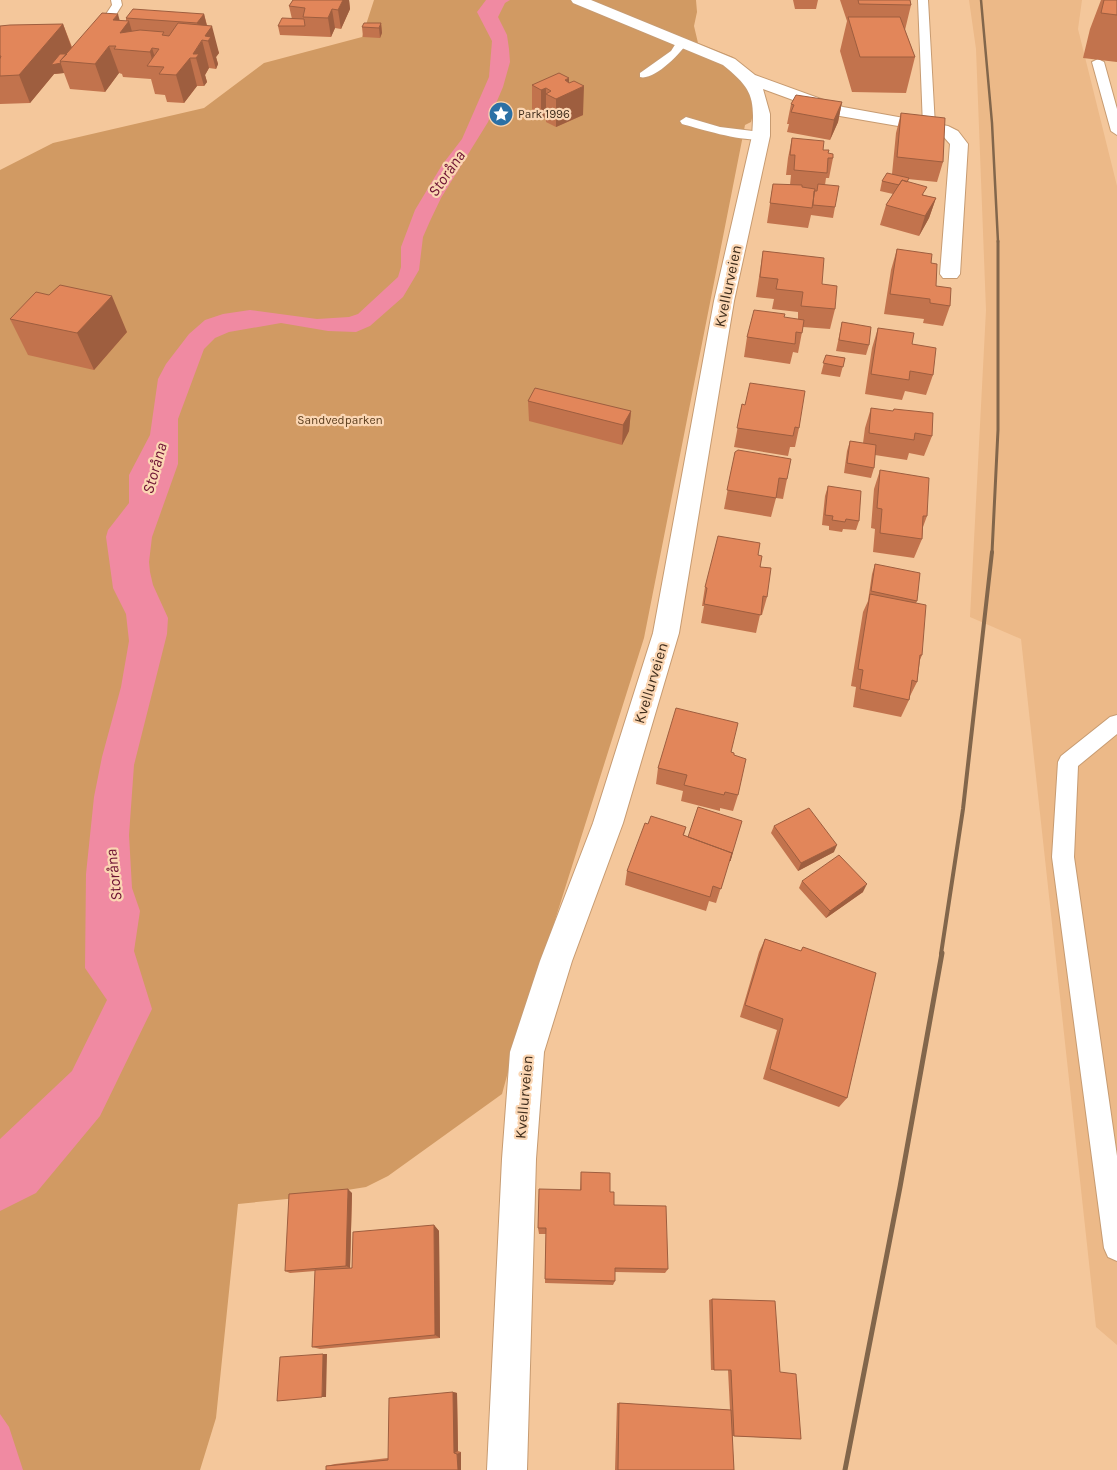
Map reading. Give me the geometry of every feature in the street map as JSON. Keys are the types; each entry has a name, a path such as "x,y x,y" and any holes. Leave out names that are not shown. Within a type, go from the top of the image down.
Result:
{"street":[{"name":"Kvellurveien","path":"507,1470 520,1159 527,1052 556,961 608,823 666,633 724,301 761,136 760,99 749,78 729,62 578,0"},
{"path":"749,78 840,110 947,130 955,136 959,144 950,274"}],"lane":[{"path":"87,49 110,18 117,5 116,0"},
{"path":"923,0 928,126"},
{"path":"644,75 675,52 682,42"},
{"path":"1098,62 1117,131"},
{"path":"686,121 719,131 761,136"},
{"path":"1117,723 1068,762 1063,856 1117,1248"}],"shaded area":[{"path":"969,0 1082,0 1078,29 1117,186 1117,1345 1096,1327 1021,639 970,617 986,310 976,49"}],"green space":[{"name":"Sandvedparken","path":"374,0 696,0 697,12 694,26 698,43 733,57 744,80 753,114 751,122 745,125 644,638 514,1050 502,1094 388,1176 366,1187 297,1198 238,1204 216,1418 200,1470 0,1470 0,170 53,143 204,108 264,63 362,37"}],"water":[{"name":"Storåna","path":"486,0 510,0 505,3 498,17 507,35 510,62 503,87 488,122 441,198 430,221 423,237 419,270 403,297 370,326 356,332 328,331 281,323 229,332 215,338 204,349 178,419 178,464 152,537 149,562 153,585 168,618 167,634 134,765 129,835 132,888 140,911 134,951 152,1009 100,1116 36,1193 0,1211 0,1139 72,1071 107,1000 85,968 86,874 94,797 102,757 121,687 129,641 126,614 113,588 106,537 108,530 129,503 129,475 150,435 158,379 166,364 189,334 205,320 223,314 250,310 317,319 349,317 358,314 398,277 401,267 401,247 415,210 442,165 462,139 489,77 492,41 477,12"},
{"path":"0,1414 9,1427 23,1470 0,1470"}],"building":[{"path":"293,0 343,0 338,10 332,9 328,18 303,17 305,8 289,6"},
{"path":"858,0 910,0 911,5 859,4"},
{"path":"1104,0 1117,0 1117,15 1101,13"},
{"path":"133,9 204,14 197,23 126,18"},
{"path":"102,13 118,14 113,20 129,21 120,33 140,30 164,32 162,35 169,36 178,23 212,26 205,36 211,37 208,41 202,40 193,54 199,54 196,58 190,58 176,75 159,74 164,67 147,66 159,49 152,48 150,52 114,49 116,46 109,46 95,64 60,61"},
{"path":"848,17 900,17 915,57 860,57"},
{"path":"282,18 304,19 305,26 278,26"},
{"path":"364,23 381,23 379,28 362,27"},
{"path":"63,24 19,75 0,76 0,26"},
{"path":"60,54 67,54 60,61 61,63 51,65"},
{"path":"559,73 569,78 565,80 569,83 574,81 584,86 556,99 546,94 551,91 546,88 541,90 532,85"},
{"path":"796,95 842,102 834,120 791,112 794,105 791,104"},
{"path":"901,113 945,118 943,162 897,157"},
{"path":"792,138 824,141 823,150 829,150 828,153 833,154 833,158 828,158 827,173 794,170 795,155 790,155"},
{"path":"887,173 909,178 907,182 902,180 899,185 882,181"},
{"path":"902,180 927,187 922,195 936,198 925,216 886,205"},
{"path":"773,184 802,185 802,187 815,189 812,208 770,203"},
{"path":"818,184 839,186 835,207 813,205 814,191 817,191"},
{"path":"897,249 932,254 931,263 937,264 936,286 951,288 950,306 930,303 930,299 890,294"},
{"path":"763,251 824,258 822,284 837,286 835,309 801,306 803,292 776,289 778,279 760,277"},
{"path":"60,285 112,296 77,333 10,319 36,292 49,295"},
{"path":"754,310 785,314 784,317 804,320 802,333 796,332 795,344 747,337"},
{"path":"842,322 871,327 869,345 839,340"},
{"path":"878,328 914,333 912,344 936,348 933,375 910,371 909,380 871,374"},
{"path":"826,355 845,358 843,367 823,363"},
{"path":"750,383 805,391 799,428 795,427 793,436 737,428 742,404 745,405"},
{"path":"535,388 631,411 623,425 528,401"},
{"path":"871,408 933,413 932,436 915,433 914,440 869,433"},
{"path":"850,441 876,445 874,468 847,463"},
{"path":"738,450 791,459 787,479 779,478 776,498 727,490 735,452"},
{"path":"880,470 929,478 927,516 923,516 922,539 880,533 882,509 877,508"},
{"path":"828,486 861,491 859,521 846,519 845,522 832,520 833,516 825,515"},
{"path":"718,536 760,543 758,555 762,556 760,567 771,568 767,597 763,596 761,615 704,604 707,588 705,587"},
{"path":"875,564 920,573 917,601 871,591"},
{"path":"870,594 926,605 922,655 920,655 917,682 912,680 909,700 860,689 863,670 858,669"},
{"path":"676,708 738,723 731,752 746,759 738,795 725,792 724,795 684,785 687,775 658,768"},
{"path":"698,807 742,821 730,861 732,853 688,837"},
{"path":"809,808 837,845 801,863 774,826"},
{"path":"651,816 686,827 683,835 732,853 721,889 713,886 710,897 627,871 645,823 648,824"},
{"path":"839,855 867,884 830,911 802,881"},
{"path":"765,939 801,951 803,947 876,973 847,1098 770,1069 783,1019 745,1005"},
{"path":"581,1172 610,1173 610,1192 614,1192 614,1205 666,1206 668,1269 615,1268 615,1281 545,1279 546,1228 538,1228 539,1189 581,1190"},
{"path":"348,1189 346,1266 285,1271 289,1194"},
{"path":"434,1225 435,1335 312,1347 315,1270 352,1268 353,1232"},
{"path":"712,1299 775,1301 780,1372 796,1374 801,1439 734,1436 731,1370 714,1370"},
{"path":"323,1354 322,1397 277,1401 280,1357"},
{"path":"453,1392 454,1453 457,1454 458,1470 326,1470 326,1466 388,1460 389,1398"},
{"path":"619,1403 731,1410 734,1470 618,1470"}],"railway":[{"path":"981,0 992,123 998,242"},
{"path":"992,553 998,430 998,242"},
{"path":"941,954 963,809 992,552"},
{"path":"845,1470 900,1187 942,953"}],"place":[{"name":"Park 1996","path":"501,114"}]}
